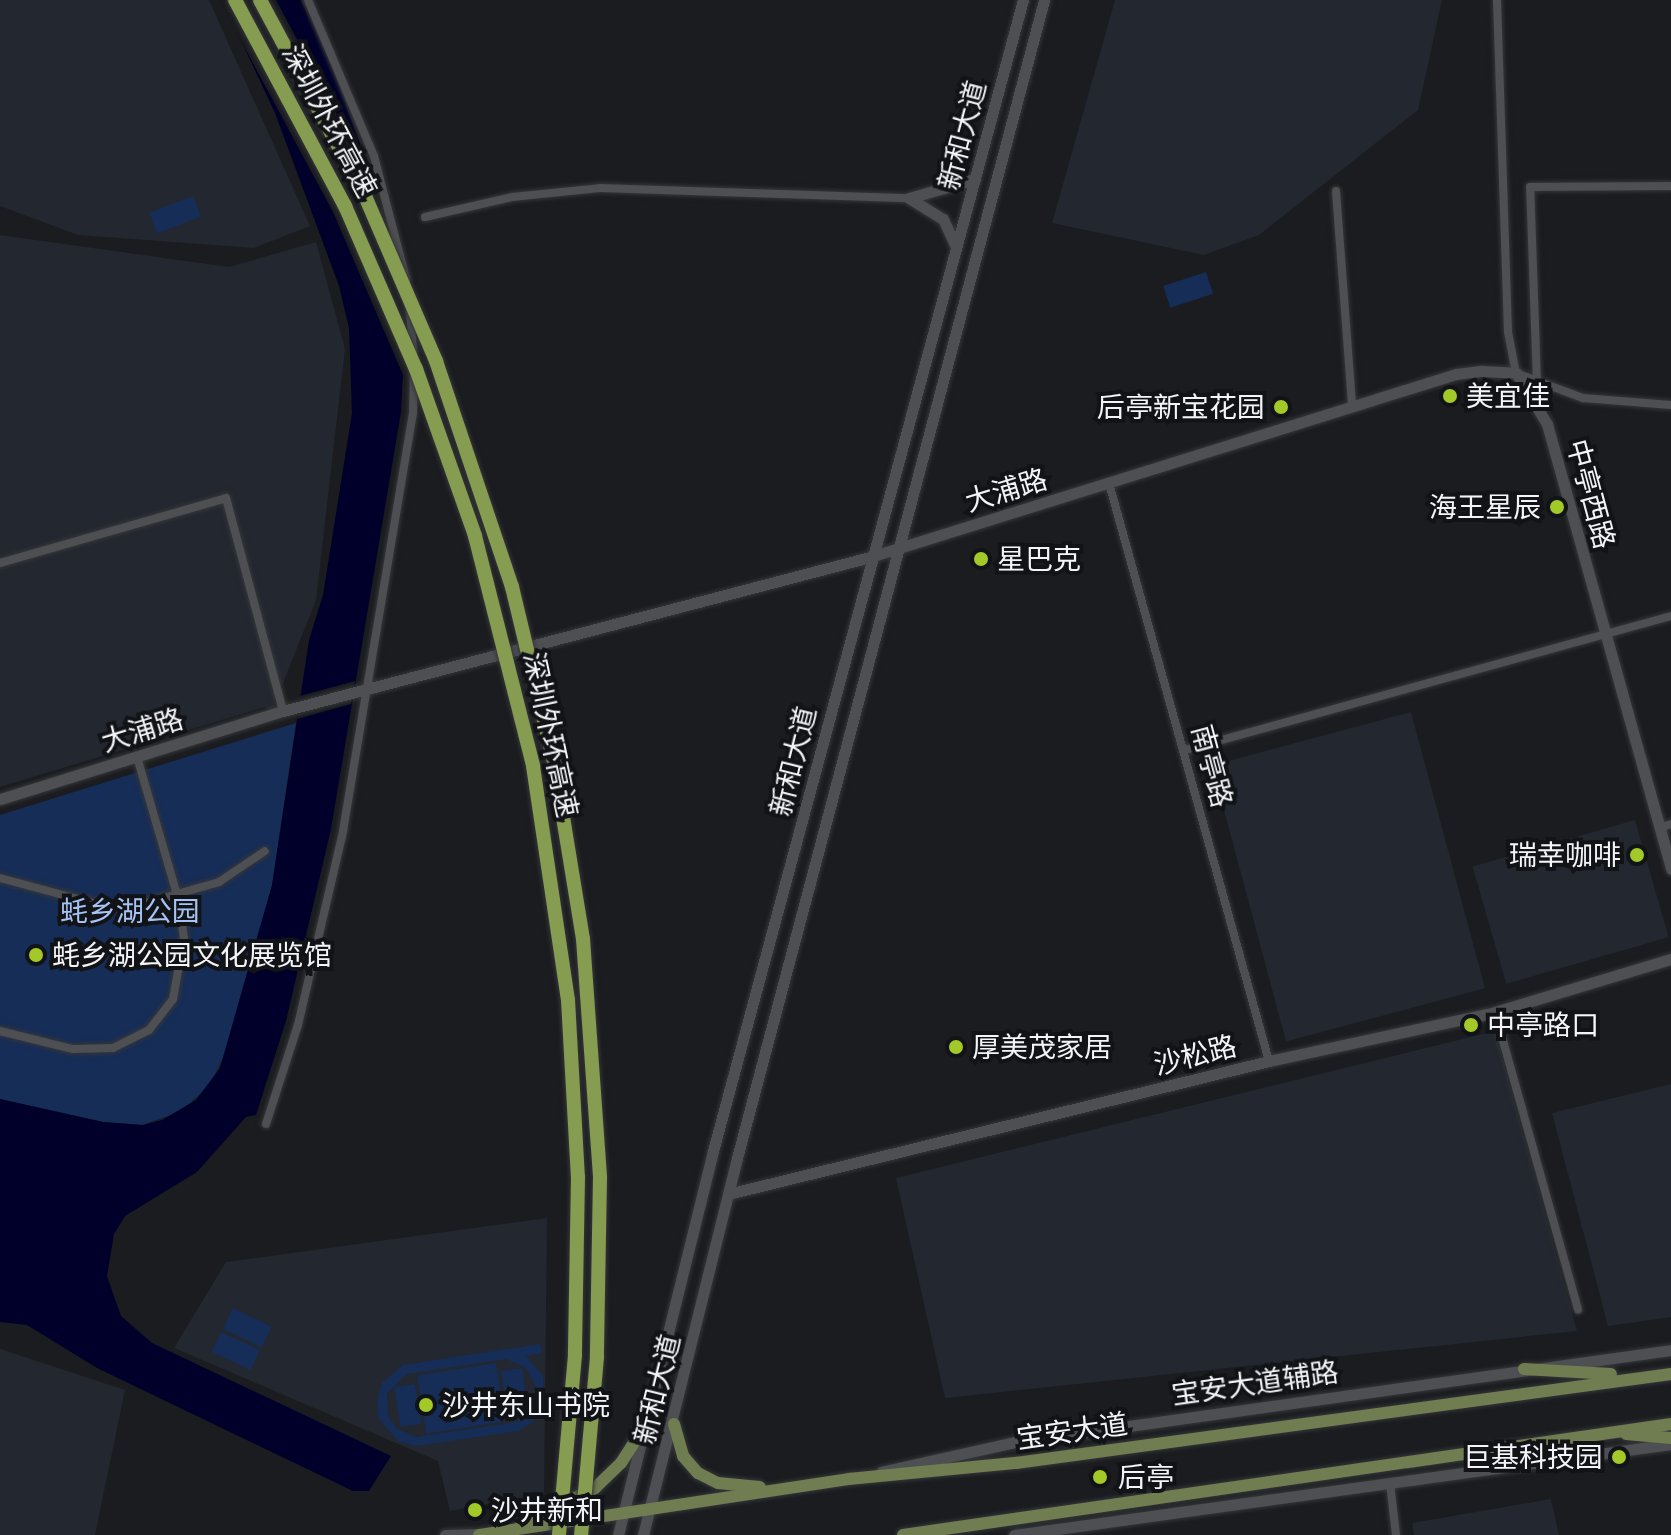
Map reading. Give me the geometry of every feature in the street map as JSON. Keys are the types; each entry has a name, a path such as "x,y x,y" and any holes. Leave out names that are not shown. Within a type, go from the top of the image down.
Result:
{"highway":[{"name":"深圳外环高速","path":"235,0 345,206 416,369 492,593 533,766 561,941 578,1177 575,1355 559,1535"},
{"name":"深圳外环高速","path":"260,0 365,196 436,361 504,559 551,747 583,939 598,1117 598,1327 581,1535"}],"main road":[{"name":"新和大道","path":"618,1535 650,1418 713,1151 870,557 1023,0"},
{"name":"新和大道","path":"643,1535 674,1424 728,1194 1044,0"},
{"path":"909,198 975,179"},
{"path":"909,198 943,219 956,248"},
{"name":"大浦路","path":"0,799 283,711 898,549 1456,374 1516,373"},
{"name":"中亭西路","path":"1516,373 1547,424 1604,633 1665,826 1671,869"},
{"name":"沙松路","path":"728,1194 1269,1061 1495,1012 1671,959"},
{"name":"宝安大道辅路","path":"849,1479 1015,1442 1671,1350"},
{"path":"1524,1369 1646,1376"},
{"name":"宝安大道","path":"479,1535 849,1479 1016,1463 1671,1374"},
{"path":"505,1531 595,1488 632,1450 650,1418"},
{"path":"674,1424 683,1456 708,1479 729,1486 792,1488"},
{"path":"903,1535 1591,1432 1671,1424"},
{"path":"1591,1432 1671,1438"},
{"path":"1014,1535 1671,1444"},
{"path":"445,1535 485,1534"}],"street":[{"path":"266,1124 323,929 413,413 411,326 383,183 308,0"},
{"path":"1497,0 1508,332 1516,373"},
{"path":"1537,383 1530,187 1671,186"},
{"path":"425,217 512,197 600,188 909,198"},
{"path":"1336,191 1352,406"},
{"name":"大浦路","path":"1516,373 1583,398 1671,405"},
{"name":"南亭路","path":"1109,483 1269,1061"},
{"path":"0,563 226,498 283,711"},
{"path":"1185,750 1671,616"},
{"path":"0,1031 86,1051 126,1044 149,1030 178,986 184,938 178,898 137,757"},
{"path":"0,878 104,906 178,898 219,882 265,851"},
{"path":"1495,1012 1578,1310"},
{"path":"1390,1483 1396,1535"}],"shaded area":[{"path":"0,0 209,0 310,226 254,248 78,235 0,206"},
{"path":"222,0 301,0 329,60 386,213 404,355 401,412 331,829 286,1021 256,1115 246,1117 197,1172 125,1216 114,1234 107,1276 121,1316 152,1343 391,1456 369,1491 353,1491 97,1368 27,1325 0,1322 0,1099 103,1122 143,1125 162,1120 196,1100 220,1068 272,885 309,640 323,595 352,413 349,328 339,286 275,113"},
{"path":"1115,0 1442,0 1418,110 1259,235 1204,255 1052,223"},
{"path":"0,235 229,267 316,242 345,349 316,600 272,711 265,707 0,787"},
{"path":"1411,712 1485,988 1286,1042 1212,765"},
{"path":"1635,820 1669,937 1506,984 1473,867"},
{"path":"1495,1031 1577,1331 945,1398 896,1178"},
{"path":"1671,1084 1671,1317 1608,1326 1552,1113"},
{"name":"沙井东山书院","path":"547,1218 544,1494 450,1511 438,1461 174,1348 226,1262"},
{"path":"0,1349 125,1390 95,1535 0,1535"},
{"path":"1551,1499 1559,1535 1414,1535 1412,1523"}],"green space":[{"path":"193,196 201,217 157,233 149,213"},
{"path":"1206,272 1213,294 1170,308 1163,286"},
{"name":"蚝乡湖公园","path":"296,723 272,885 227,1049 210,1085 180,1112 142,1125 103,1122 0,1099 0,815"},
{"path":"233,1308 272,1327 262,1348 223,1329"},
{"path":"221,1332 260,1350 251,1370 212,1352"},
{"path":"540,1344 542,1353 526,1356 543,1376 544,1404 535,1420 519,1431 415,1446 398,1441 379,1419 377,1401 382,1383 403,1365","holes":["506,1359 526,1368 536,1387 532,1408 516,1422 416,1437 396,1428 388,1416 387,1394 407,1374"]},
{"path":"496,1363 505,1421 426,1434 417,1376"},
{"path":"522,1368 528,1409 507,1412 501,1371"},
{"path":"415,1384 421,1424 401,1427 394,1387"}],"pier":[{"path":"219,0 276,0 377,190 392,222 405,297 407,384 333,212"},
{"path":"355,681 351,704 297,719 300,696"}],"place":[{"name":"美宜佳","path":"1450,396"},
{"name":"后亭新宝花园","path":"1281,407"},
{"name":"海王星辰","path":"1557,507"},
{"name":"星巴克","path":"981,559"},
{"name":"瑞幸咖啡","path":"1637,855"},
{"name":"蚝乡湖公园文化展览馆","path":"36,955"},
{"name":"中亭路口","path":"1471,1025"},
{"name":"厚美茂家居","path":"956,1047"},
{"name":"沙井东山书院","path":"426,1405"},
{"name":"巨基科技园","path":"1619,1457"},
{"name":"后亭","path":"1100,1477"},
{"name":"沙井新和","path":"475,1510"}]}
